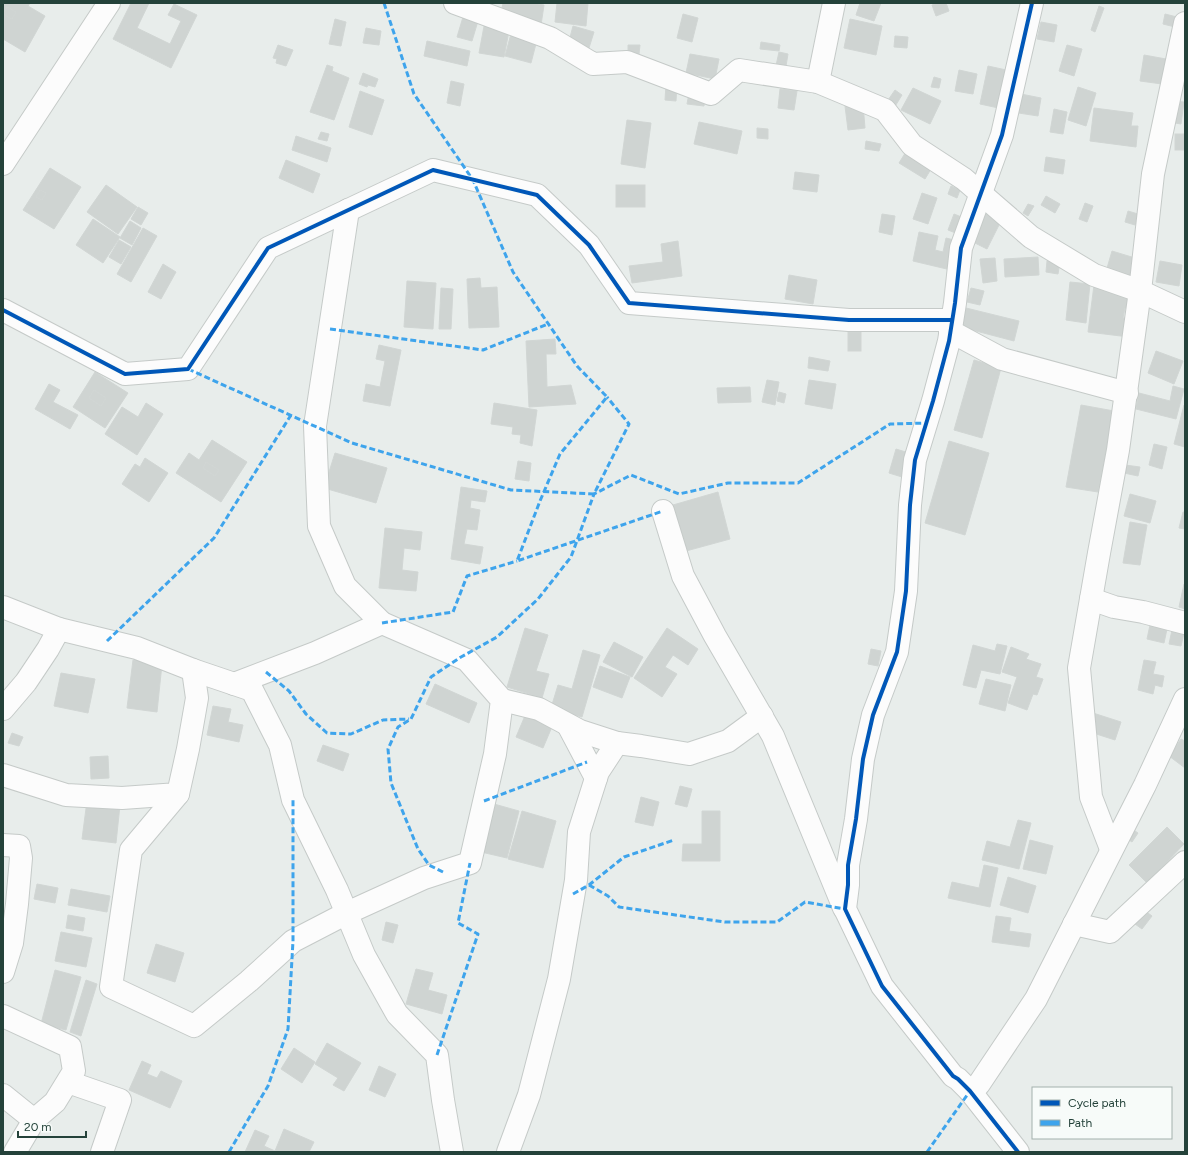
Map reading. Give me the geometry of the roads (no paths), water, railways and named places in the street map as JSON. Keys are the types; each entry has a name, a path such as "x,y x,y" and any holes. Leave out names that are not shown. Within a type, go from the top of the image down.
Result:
{"street":[{"path":"3,164 109,3"},
{"path":"455,3 550,38 593,64 626,62 711,94 739,70 818,82 885,110 912,145 964,179 1031,237 1094,275 1140,291 1185,312"},
{"path":"818,82 834,3"},
{"path":"845,909 848,885 848,865 856,819 863,759 872,715 897,652 906,591 910,505 915,460 949,341 961,248 1002,135 1032,3"},
{"path":"1111,850 1091,797 1079,668 1118,450 1140,291 1153,174 1185,23"},
{"path":"3,310 125,374 188,369 268,248 433,170 537,195 589,245 630,303 849,320 951,326 1002,359 1126,393"},
{"path":"348,210 315,426 319,526 345,586 382,623 467,660 502,700 539,709 580,731 617,743 689,754 728,742 762,716"},
{"path":"663,511 683,576 715,636 773,736 845,909 882,986 953,1076 970,1091 1018,1152"},
{"path":"1091,599 1114,607 1143,612 1185,623"},
{"path":"3,607 59,629 138,648 193,670 252,690 280,746 293,800 337,890 364,955 397,1014 437,1055 452,1152"},
{"path":"234,684 315,653 382,623"},
{"path":"3,709 26,682 59,629"},
{"path":"193,670 198,698 178,794 132,850 111,987 194,1026 249,981 293,942 347,913 424,878 470,863 495,754 502,700"},
{"path":"970,1091 975,1089 979,1084 1036,999 1144,785 1185,699"},
{"path":"568,724 596,778"},
{"path":"508,1152 529,1095 559,979 576,880 579,832 598,772 617,743"},
{"path":"3,775 66,795 122,798 178,794"},
{"path":"3,845 19,846 20,858 17,904 12,943 3,972"},
{"path":"1074,924 1110,932 1185,862"},
{"path":"3,1016 70,1046 74,1071 56,1102 34,1120 15,1152"},
{"path":"68,1082 120,1100 102,1152"},
{"path":"3,1095 34,1120"}]}
